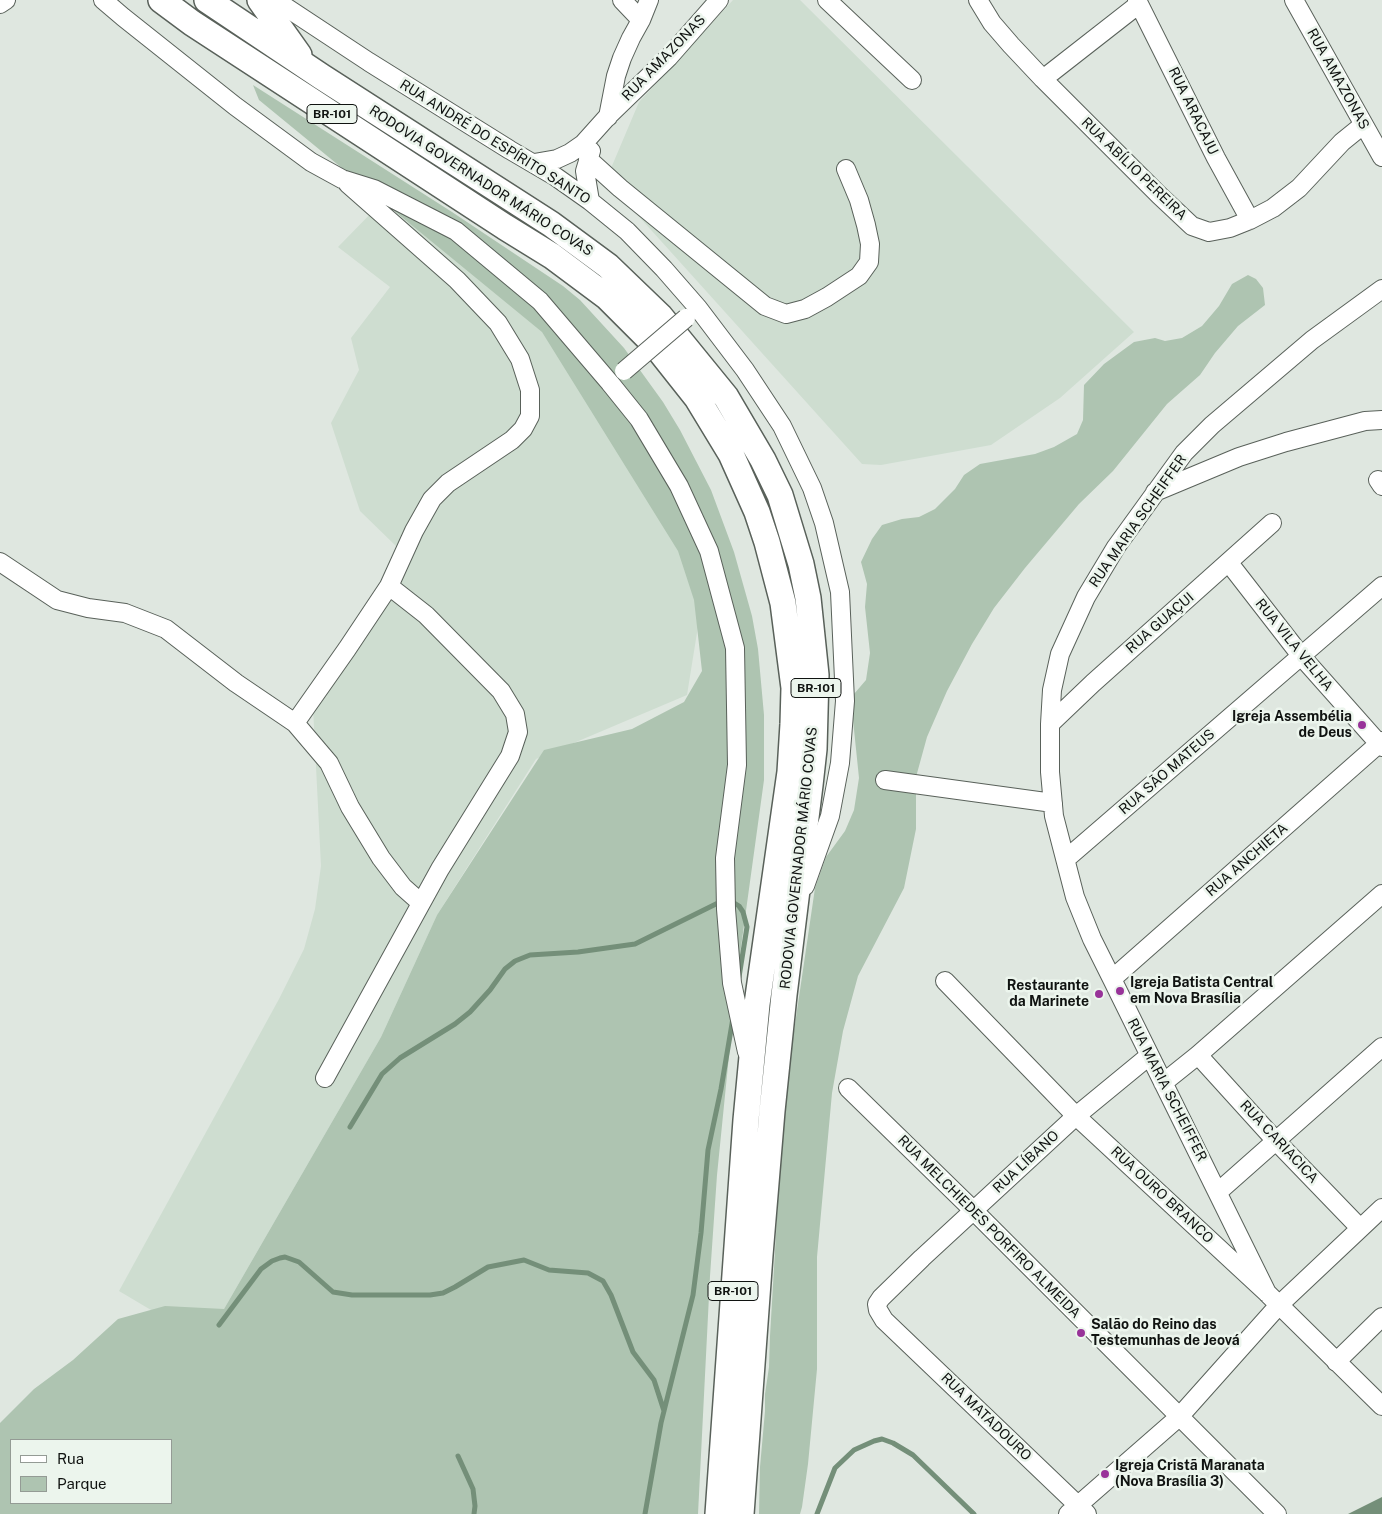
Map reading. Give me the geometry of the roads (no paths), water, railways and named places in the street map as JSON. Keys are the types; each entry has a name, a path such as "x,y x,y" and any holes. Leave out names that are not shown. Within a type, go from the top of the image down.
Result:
{"highway":[{"name":"RODOVIA GOVERNADOR MÁRIO COVAS","path":"161,0 192,23 552,256 580,276 632,320 698,398 731,454 757,512 776,572 783,603 794,688 790,772 757,1004 751,1068 718,1514"},
{"name":"RODOVIA GOVERNADOR MÁRIO COVAS","path":"208,0 551,224 608,266 660,316 726,397 746,430 780,495 791,528 808,598 816,675 814,749 784,995 770,1140 741,1514"},
{"path":"275,1 308,67"}],"street":[{"path":"0,4 6,0"},
{"name":"RODOVIA GOVERNADOR MÁRIO COVAS","path":"103,0 235,106 311,162 342,179 374,189 456,231 540,301 639,419 679,486 708,551 735,648 737,765 725,858 726,909 732,983 751,1068"},
{"path":"622,0 641,20"},
{"path":"609,115 616,76 622,58 649,0"},
{"name":"RUA AMAZONAS","path":"534,164 557,159 583,144 609,115 669,57 719,0"},
{"path":"827,0 912,80"},
{"name":"RUA ABÍLIO PEREIRA","path":"978,0 992,23 1042,79 1192,226 1210,232 1230,228 1273,208 1299,188 1342,142 1364,125"},
{"name":"RUA AMAZONAS","path":"1294,0 1382,157"},
{"name":"RUA ANDRÉ DO ESPÍRITO SANTO","path":"275,1 377,67 556,177 627,231 664,269 692,313 745,370 782,426 815,497 840,592 845,701 840,763 830,816 793,920"},
{"path":"1042,79 1138,2"},
{"name":"RUA ARACAJU","path":"1138,2 1216,158 1250,220"},
{"name":"RUA AMAZONAS","path":"590,201 586,171 588,159 609,115"},
{"path":"588,159 620,188 765,306 786,314 805,309 827,297 858,276 869,262 870,244 866,225 859,200 846,169"},
{"path":"295,723 348,649 389,586 414,531 432,499 448,483 512,440 523,429 530,416 530,390 520,359 498,323 456,280 342,179"},
{"name":"RUA MARIA SCHEIFFER","path":"1273,1299 1149,1056 1092,939 1075,897 1054,816 1050,772 1052,690 1060,654 1086,597 1116,547 1184,453 1212,425 1312,340 1382,289"},
{"path":"610,383 692,313"},
{"path":"1154,493 1239,457 1276,445 1365,421 1382,420"},
{"name":"RUA GUAÇUI","path":"1050,724 1093,683 1272,523"},
{"path":"0,562 57,600 88,608 126,613 166,629 236,683 295,723 329,763 350,806 381,858 403,887 421,904"},
{"name":"RUA VILA VELHA","path":"1229,563 1302,657 1381,744"},
{"path":"325,1078 440,869 510,756 518,732 515,714 501,691 426,615 389,586"},
{"name":"RUA SÃO MATEUS","path":"1066,859 1382,586"},
{"name":"RUA ANCHIETA","path":"1112,979 1381,744"},
{"path":"885,780 1053,803"},
{"path":"1163,1083 1198,1055 1382,894"},
{"name":"RUA OURO BRANCO","path":"944,981 1076,1116 1273,1299 1382,1406"},
{"path":"1218,1192 1382,1047"},
{"name":"RUA CARIACICA","path":"1198,1055 1276,1141 1360,1228"},
{"name":"RUA LÍBANO","path":"884,1320 877,1304 881,1298 973,1210 1076,1116 1149,1056"},
{"name":"RUA MELCHIEDES PORFIRO ALMEIDA","path":"848,1088 973,1210 1277,1514"},
{"path":"1077,1511 1179,1416 1273,1299 1382,1208"},
{"path":"1336,1362 1382,1317"},
{"name":"RUA MATADOURO","path":"884,1320 1077,1511"}],"waterway":[{"path":"350,1127 382,1074 400,1058 455,1024 470,1012 490,990 505,969 515,961 530,955 578,952 635,944 722,901"},
{"path":"731,901 739,906 743,912 747,927 739,977"},
{"path":"645,1514 661,1423 693,1295 701,1233 708,1150 733,1018"},
{"path":"219,1325 261,1269 280,1258 285,1257 299,1262 333,1292 352,1295 430,1295 443,1293 488,1267 524,1260 549,1270 588,1273 603,1281 611,1295 633,1352 654,1380 664,1411"},
{"path":"817,1514 835,1468 854,1450 882,1439 913,1455 974,1514"},
{"path":"458,1456 473,1489 474,1514"}],"place":[{"name":"Igreja Assembélia de Deus","path":"1362,725"},
{"name":"Igreja Batista Central em Nova Brasília","path":"1120,991"},
{"name":"Restaurante da Marinete","path":"1099,994"},
{"name":"Salão do Reino das Testemunhas de Jeová","path":"1081,1333"},
{"name":"Igreja Cristã Maranata (Nova Brasília 3)","path":"1105,1474"}]}
